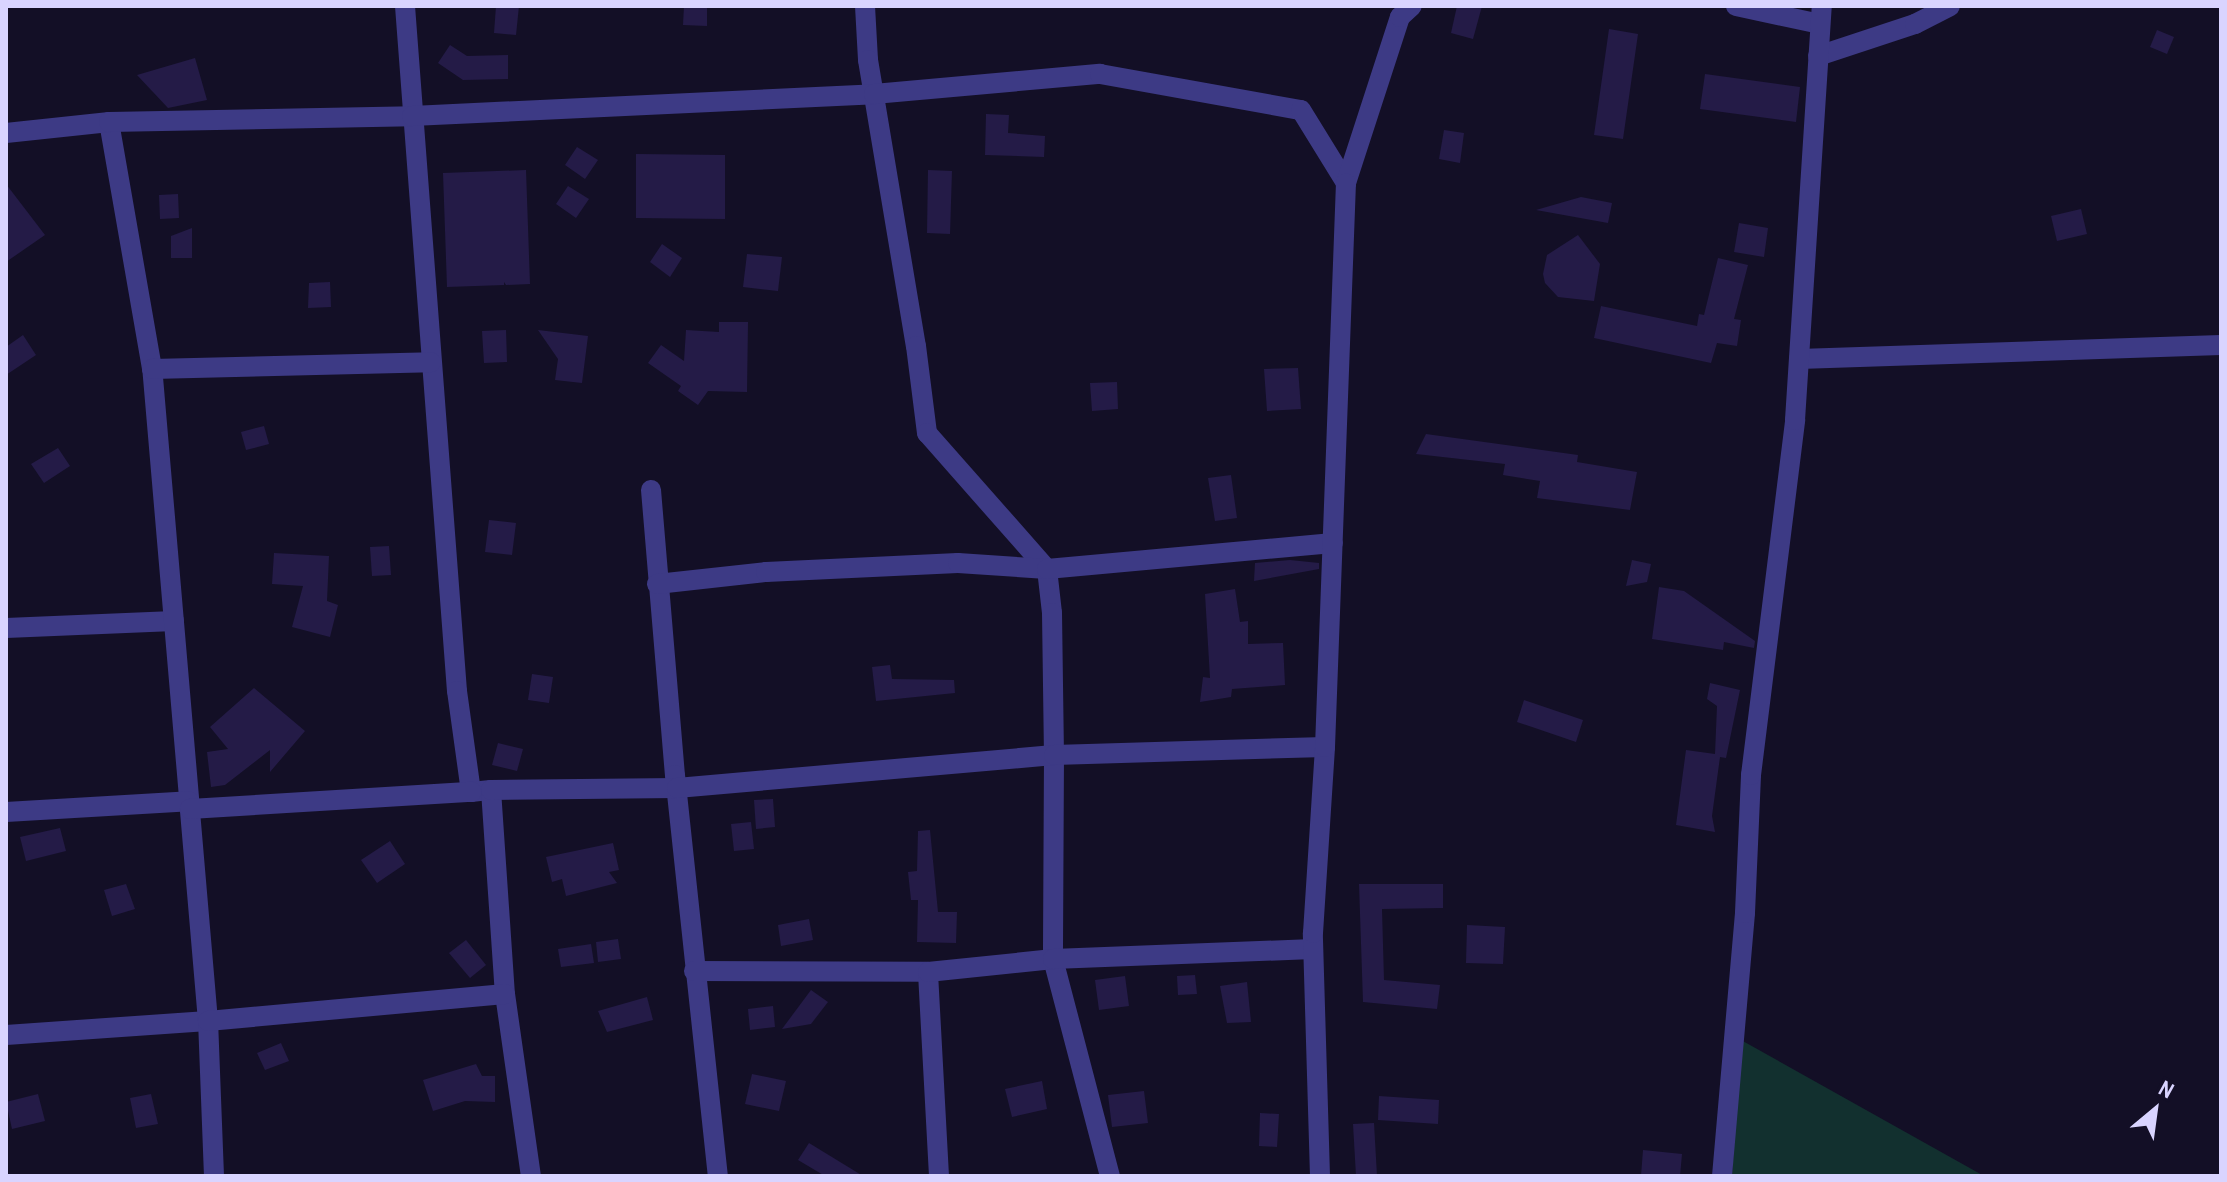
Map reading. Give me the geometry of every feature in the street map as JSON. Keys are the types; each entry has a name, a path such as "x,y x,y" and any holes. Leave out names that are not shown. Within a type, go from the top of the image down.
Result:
{"street":[{"path":"405,6 457,691 481,791 531,1176"},
{"path":"865,6 874,94 916,346 927,433 1047,569 1052,613 1053,959 1110,1176"},
{"path":"1320,1176 1313,949 1325,747 1346,183 1400,17 1412,6"},
{"path":"1722,1176 1745,913 1751,775 1795,420 1821,15 1736,6"},
{"path":"1818,56 1915,24 1950,6"},
{"path":"6,133 109,122 412,116 874,94 1100,74 1301,110 1346,183"},
{"path":"109,122 152,369 208,1021 214,1176"},
{"path":"1799,359 2221,345"},
{"path":"152,369 431,362"},
{"path":"651,490 694,971 718,1176"},
{"path":"657,584 766,572 958,563 1047,569 1333,543"},
{"path":"6,628 174,621"},
{"path":"6,812 481,791 677,788 1054,755 1325,747"},
{"path":"694,971 928,972 1053,959 1313,949"},
{"path":"928,972 939,1176"},
{"path":"6,1035 208,1021 505,994"}],"green space":[{"path":"1741,1040 1984,1176 1732,1176"}],"building":[{"path":"496,6 519,6 516,35 494,33"},
{"path":"684,6 707,6 707,26 683,25"},
{"path":"1457,6 1482,6 1473,39 1451,33"},
{"path":"1609,29 1638,34 1623,139 1594,135"},
{"path":"2157,30 2174,37 2167,54 2150,47"},
{"path":"450,45 467,56 508,55 508,79 463,80 438,63"},
{"path":"195,58 207,100 168,108 137,75"},
{"path":"1705,74 1800,87 1796,122 1700,109"},
{"path":"986,114 1009,115 1008,133 1045,136 1044,157 985,155"},
{"path":"1444,130 1464,133 1460,163 1439,159"},
{"path":"577,147 598,160 585,179 565,165"},
{"path":"636,154 725,155 725,219 636,218"},
{"path":"526,170 530,284 506,285 504,282 504,285 447,287 443,173"},
{"path":"928,170 952,171 950,234 927,233"},
{"path":"6,184 45,235 6,262"},
{"path":"568,186 589,199 576,218 556,204"},
{"path":"178,194 179,218 160,219 159,195"},
{"path":"1581,197 1612,203 1608,223 1536,210"},
{"path":"2081,209 2087,234 2057,241 2051,216"},
{"path":"1739,223 1768,228 1764,257 1734,252"},
{"path":"192,228 192,258 171,258 171,236"},
{"path":"1578,235 1600,264 1594,301 1558,297 1545,283 1543,274 1547,255"},
{"path":"662,244 682,258 670,277 650,262"},
{"path":"747,254 782,257 778,291 743,287"},
{"path":"1718,258 1748,265 1734,319 1741,320 1737,346 1717,343 1711,363 1594,338 1601,306 1697,326 1699,314 1704,315"},
{"path":"330,282 331,307 308,308 309,283"},
{"path":"719,322 748,322 747,392 708,391 698,405 678,391 681,386 648,363 661,345 684,361 686,330 719,332"},
{"path":"506,330 507,362 484,363 482,331"},
{"path":"538,330 588,336 582,383 555,380 558,359"},
{"path":"23,335 36,355 6,375 6,347"},
{"path":"1298,368 1301,409 1267,411 1264,369"},
{"path":"1117,382 1118,409 1092,411 1090,383"},
{"path":"264,426 269,444 246,450 241,432"},
{"path":"1426,434 1578,455 1577,462 1637,472 1630,510 1537,498 1540,481 1503,475 1505,464 1416,454"},
{"path":"58,448 70,466 44,483 31,464"},
{"path":"1231,475 1237,518 1215,521 1208,478"},
{"path":"489,520 516,523 512,555 485,552"},
{"path":"389,546 391,575 372,576 370,547"},
{"path":"274,553 329,556 327,601 338,605 330,637 292,627 303,586 272,584"},
{"path":"1290,560 1319,563 1319,569 1254,581 1255,563"},
{"path":"1632,560 1651,564 1647,582 1626,586"},
{"path":"1659,587 1684,591 1755,641 1754,648 1724,642 1723,650 1652,639"},
{"path":"1235,589 1240,622 1248,621 1248,644 1283,643 1285,685 1232,689 1231,697 1200,702 1203,677 1210,678 1205,594"},
{"path":"890,665 892,679 954,680 955,693 876,701 872,667"},
{"path":"532,674 553,677 549,703 528,700"},
{"path":"1710,683 1740,690 1726,758 1720,757 1712,816 1715,832 1676,825 1686,750 1715,754 1717,706 1707,699"},
{"path":"254,688 305,731 270,772 270,750 225,785 211,787 207,752 228,749 210,727"},
{"path":"1524,700 1583,720 1576,742 1517,722"},
{"path":"498,743 523,749 517,771 492,765"},
{"path":"773,799 775,827 756,829 754,800"},
{"path":"751,822 754,849 734,851 731,824"},
{"path":"60,828 66,851 26,861 20,837"},
{"path":"930,830 938,912 957,912 956,943 917,942 918,900 911,900 908,872 917,871 918,831"},
{"path":"390,841 405,864 377,883 361,860"},
{"path":"613,843 619,870 609,872 617,883 566,896 562,879 552,882 546,857"},
{"path":"126,884 135,909 112,916 104,890"},
{"path":"1359,884 1443,884 1443,908 1382,909 1384,980 1440,985 1437,1009 1363,1002"},
{"path":"809,919 813,940 781,946 778,925"},
{"path":"1467,925 1505,927 1503,964 1466,963"},
{"path":"618,939 621,959 598,962 596,942"},
{"path":"466,940 486,965 470,978 449,953"},
{"path":"591,944 594,963 561,967 558,949"},
{"path":"1195,975 1197,994 1178,995 1177,976"},
{"path":"1125,976 1129,1006 1099,1010 1095,980"},
{"path":"1247,982 1251,1022 1227,1023 1220,986"},
{"path":"811,990 828,1002 811,1024 782,1029"},
{"path":"647,997 653,1020 607,1032 598,1011"},
{"path":"773,1006 775,1027 750,1030 748,1009"},
{"path":"281,1043 289,1061 265,1070 257,1053"},
{"path":"476,1064 482,1076 495,1076 495,1102 465,1101 433,1111 423,1080"},
{"path":"752,1074 786,1081 779,1111 745,1104"},
{"path":"1042,1081 1047,1109 1012,1117 1005,1089"},
{"path":"1144,1091 1148,1123 1112,1127 1108,1095"},
{"path":"38,1094 45,1121 12,1129 6,1102"},
{"path":"151,1094 158,1124 136,1128 130,1098"},
{"path":"1379,1096 1439,1100 1438,1124 1378,1120"},
{"path":"1260,1113 1279,1114 1277,1147 1259,1146"},
{"path":"1374,1123 1377,1176 1356,1176 1353,1124"},
{"path":"809,1143 863,1176 825,1176 798,1160"},
{"path":"1643,1150 1682,1154 1680,1176 1641,1176"}]}
